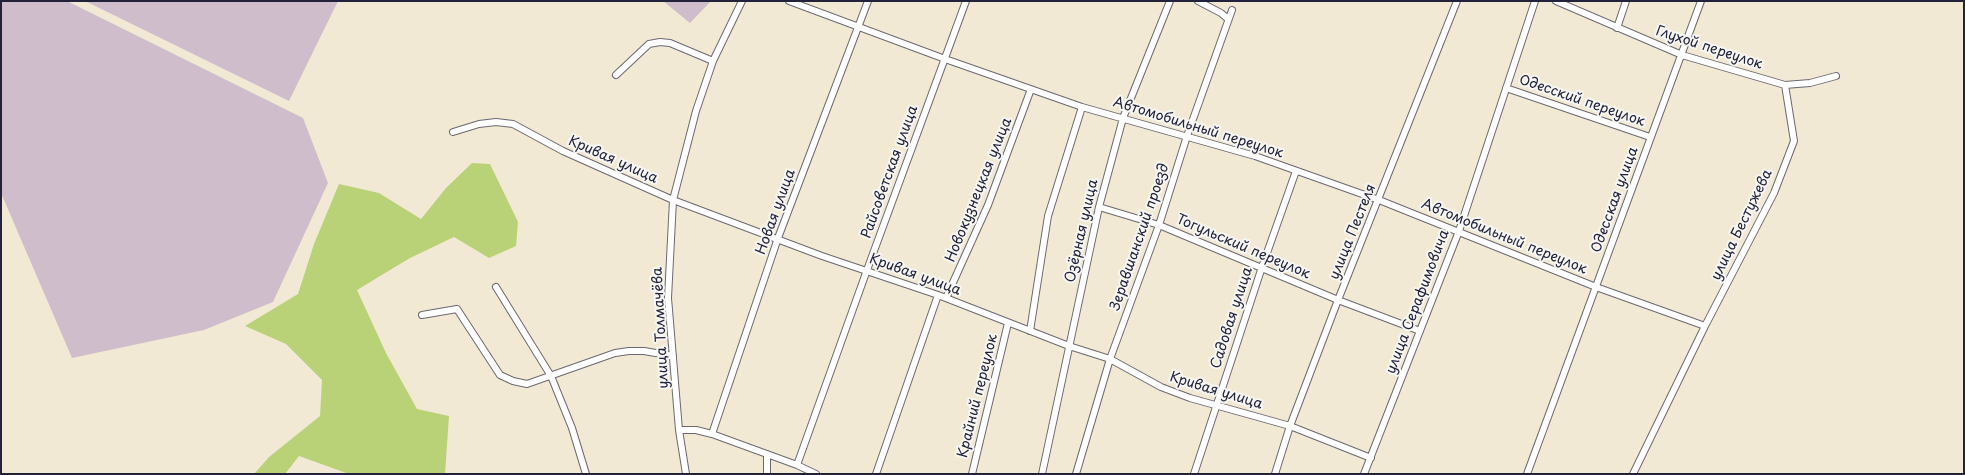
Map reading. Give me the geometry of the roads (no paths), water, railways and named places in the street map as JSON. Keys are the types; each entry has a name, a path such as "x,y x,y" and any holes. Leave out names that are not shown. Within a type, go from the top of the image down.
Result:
{"street":[{"name":"улица Толмачёва","path":"686,474 679,430 668,298 673,200 696,111 713,61 742,1"},
{"name":"Автомобильный переулок","path":"789,1 945,59 1082,106 1255,156 1379,200 1596,287"},
{"name":"Новая улица","path":"712,434 778,238 868,1"},
{"name":"Райсоветская улица","path":"797,465 966,1"},
{"name":"Озёрная улица","path":"1042,474 1099,207 1123,118 1170,1"},
{"path":"1198,1 1221,13 1228,19"},
{"name":"улица Пестеля","path":"1275,474 1290,426 1338,300 1457,1"},
{"name":"улица Серафимовича","path":"1364,474 1459,231 1535,1"},
{"name":"Глухой переулок","path":"1556,1 1682,55 1785,85 1810,83 1836,76"},
{"path":"1616,28 1626,1"},
{"name":"Одесская улица","path":"1527,474 1701,1"},
{"name":"Зеравшанский проезд","path":"1076,474 1110,359 1159,225 1187,136 1232,10"},
{"path":"616,75 649,44 660,42 670,43 713,61"},
{"name":"улица Бестужева","path":"1633,474 1705,326 1774,193 1794,141 1785,85"},
{"name":"Одесский переулок","path":"1506,88 1650,137"},
{"name":"Новокузнецкая улица","path":"946,298 988,205 1031,89"},
{"path":"1030,331 1048,216 1082,106"},
{"name":"Кривая улица","path":"453,132 480,124 496,122 513,124 563,151 673,200 778,238 822,256 938,295 1069,346 1110,359 1161,387 1190,398 1290,426 1371,458"},
{"name":"Садовая улица","path":"1194,474 1262,267 1296,171"},
{"name":"Тогульский переулок","path":"1099,207 1159,225 1338,300 1420,331"},
{"path":"496,287 551,376 572,428 586,474"},
{"path":"1596,287 1705,326"},
{"path":"876,474 938,295"},
{"path":"422,315 457,309 500,375 513,381 527,384 615,353 629,351 673,356"},
{"name":"Крайний переулок","path":"972,474 1008,323"},
{"path":"679,430 696,430 712,434 797,465 816,474"},
{"path":"766,474 767,454"}]}
